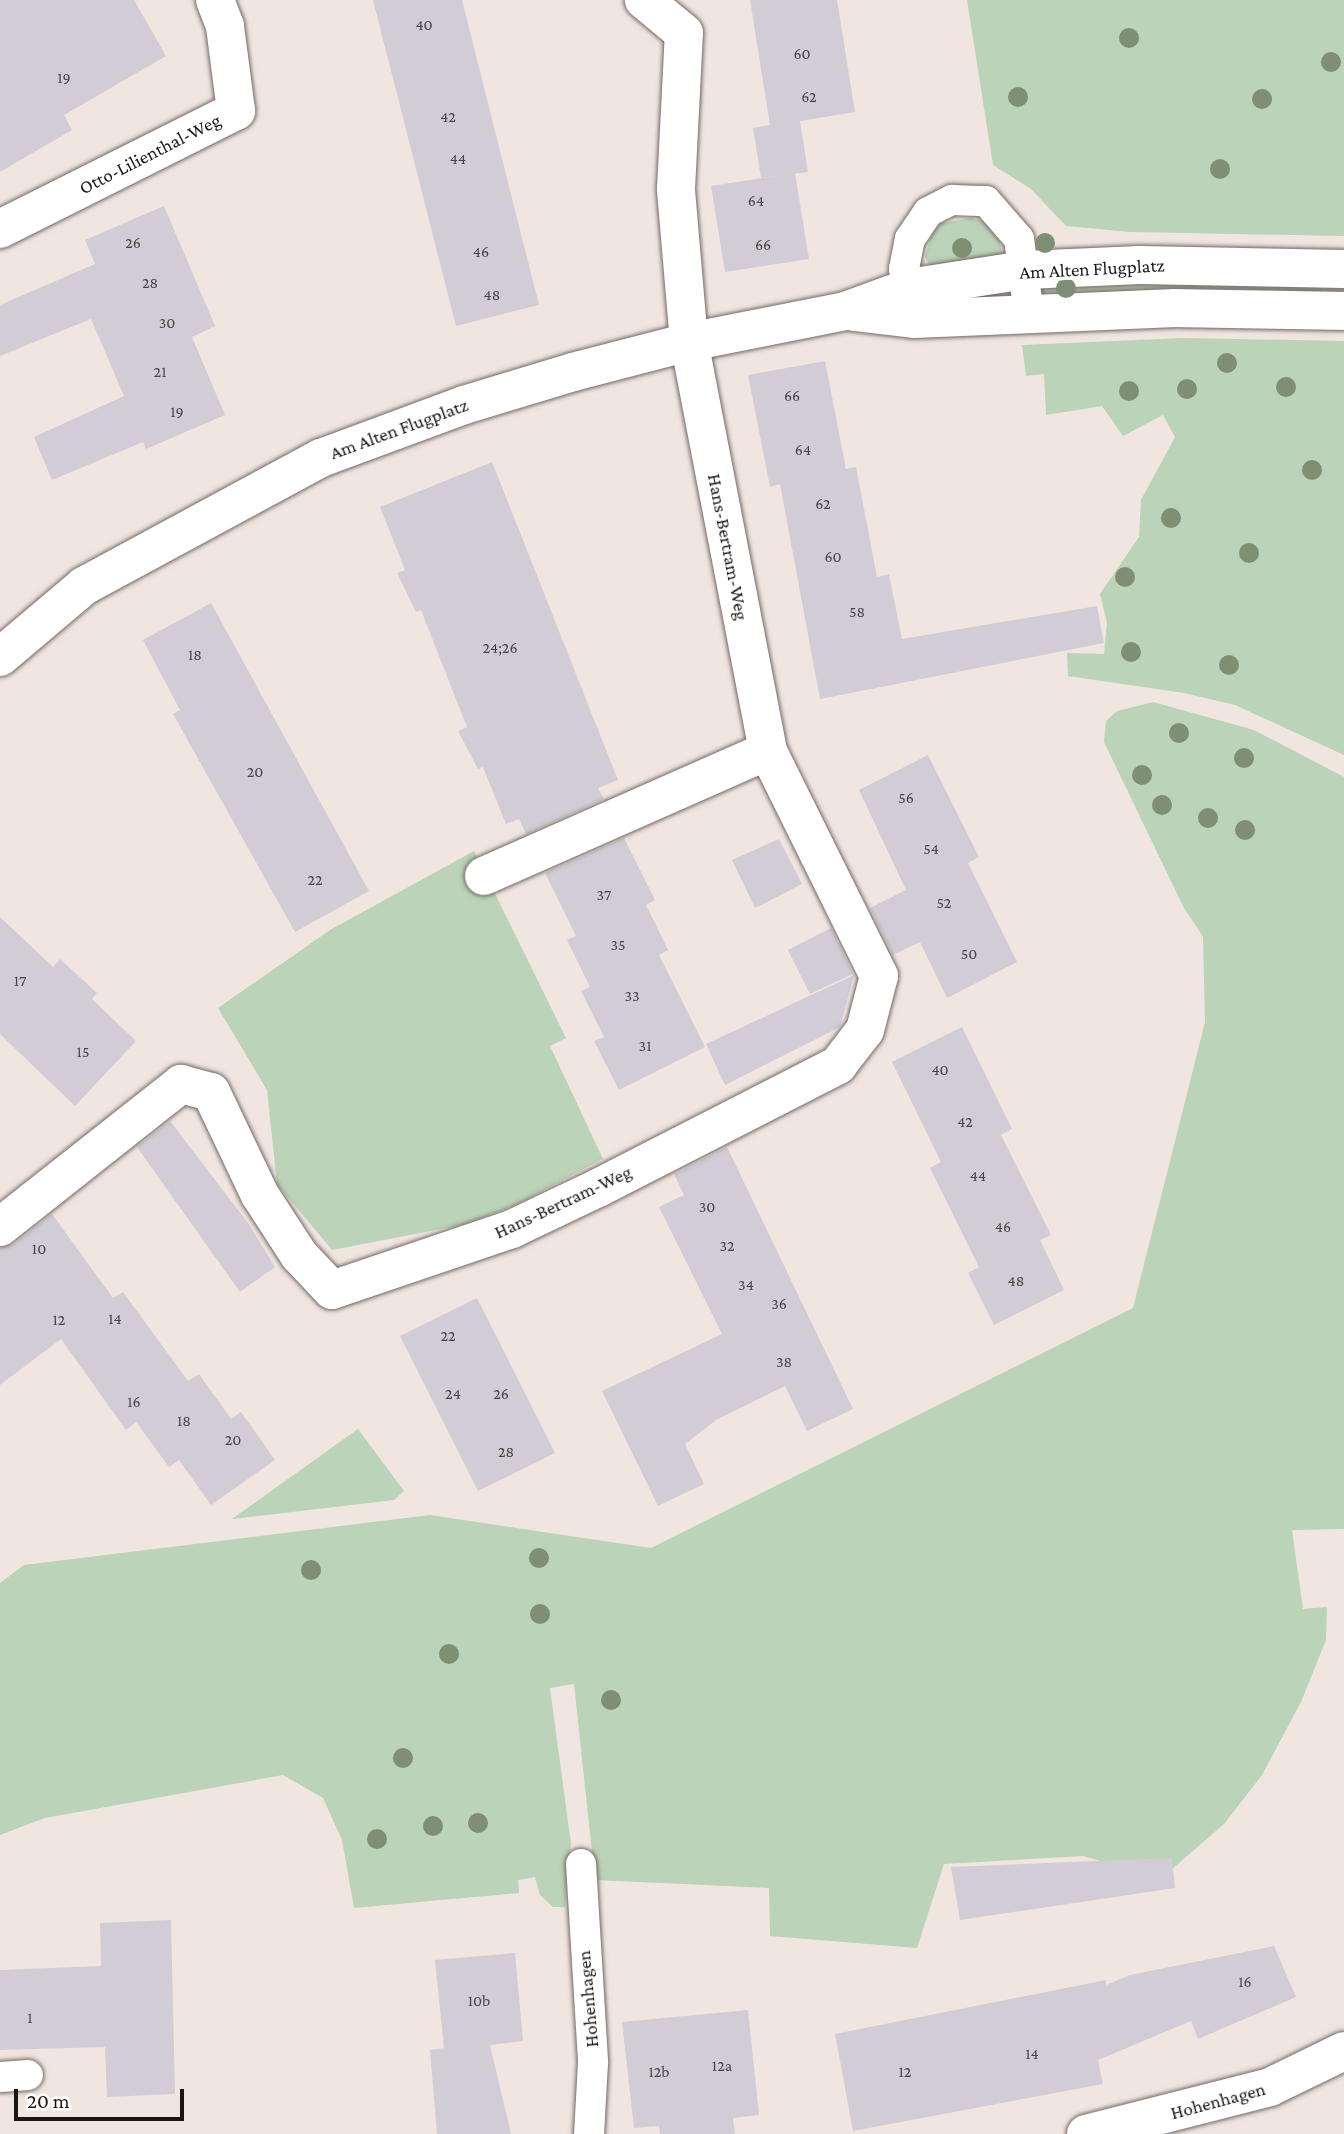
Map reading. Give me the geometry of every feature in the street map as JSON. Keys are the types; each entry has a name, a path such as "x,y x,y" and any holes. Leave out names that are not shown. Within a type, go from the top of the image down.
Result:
{"street":[{"name":"Otto-Lilienthal-Weg","path":"0,229 236,111 226,26 215,0"},
{"path":"644,0 684,33 676,189 689,342"},
{"name":"Am Alten Flugplatz","path":"0,657 84,586 321,458 464,405 689,342 845,311 911,304 1025,270 1140,265 1344,269"},
{"name":"Am Alten Flugplatz","path":"911,304 1029,314 1176,308 1344,311"},
{"name":"Hans-Bertram-Weg","path":"0,1227 181,1084 211,1092 260,1195 299,1255 332,1290 512,1229 838,1065 865,1030 879,976 768,751 689,342"},
{"path":"484,876 768,751"},
{"name":"Hohenhagen","path":"1086,2134 1270,2087 1344,2051"}],"lane":[{"path":"911,304 904,270 910,239 928,212 952,200 986,201 1002,216 1019,239 1029,314"},
{"name":"Hohenhagen","path":"582,1864 593,2063 589,2134"}],"green space":[{"path":"967,0 1344,0 1344,236 1131,232 1066,226 1031,189 993,165"},
{"path":"971,218 986,222 999,236 1002,254 930,266 925,257 932,232 942,223"},
{"path":"1323,279 1323,291 1214,289 1041,295 1041,282"},
{"path":"1183,338 1344,341 1344,755 1235,705 1184,693 1068,676 1067,653 1104,654 1107,623 1100,594 1139,537 1141,500 1175,437 1163,415 1123,436 1102,406 1046,415 1044,374 1026,376 1022,345"},
{"path":"1153,702 1254,730 1344,777 1344,1529 1292,1530 1303,1609 1327,1607 1326,1640 1301,1702 1262,1775 1224,1824 1149,1889 1131,1870 1083,1856 944,1864 917,1948 770,1936 769,1888 595,1880 574,1684 550,1688 571,1844 565,1907 553,1907 540,1895 535,1877 518,1880 519,1893 354,1908 342,1840 323,1798 283,1775 45,1818 0,1835 0,1583 24,1565 430,1515 651,1548 1133,1308 1205,1022 1203,937 1183,906 1104,742 1106,721 1117,711"},
{"path":"474,851 566,1038 550,1046 603,1159 517,1204 467,1224 332,1250 277,1184 267,1090 218,1008 330,930"},
{"path":"358,1429 404,1491 394,1500 232,1519"}],"building":[{"path":"0,0 134,0 166,56 64,115 72,130 0,172"},
{"path":"373,0 462,0 539,305 456,326"},
{"path":"750,0 837,0 855,112 800,121 808,172 761,178 753,128 770,125"},
{"path":"795,173 809,259 725,272 711,186"},
{"path":"164,206 215,326 192,337 225,415 146,449 143,442 52,480 34,437 124,396 91,319 0,356 0,305 95,264 85,240"},
{"path":"825,361 846,469 856,467 877,577 889,574 902,639 1097,606 1104,643 820,699 780,484 770,487 748,375"},
{"path":"492,462 618,780 598,788 604,799 526,834 519,819 506,824 483,767 478,769 458,731 467,727 421,610 416,612 397,573 405,570 380,507"},
{"path":"211,603 369,891 295,932 173,714 180,710 143,640"},
{"path":"928,755 979,857 968,863 1017,962 947,998 920,942 893,955 870,908 906,890 859,790"},
{"path":"624,838 655,900 646,905 668,950 659,955 705,1047 619,1090 594,1041 604,1037 581,991 590,987 567,940 576,936 545,873"},
{"path":"779,839 802,884 755,908 732,860"},
{"path":"0,917 53,967 60,959 97,993 92,999 136,1041 75,1106 0,1034"},
{"path":"831,928 853,974 810,994 788,950"},
{"path":"854,975 840,1027 725,1085 706,1044"},
{"path":"962,1027 1012,1129 1001,1135 1051,1235 1040,1240 1064,1290 994,1325 968,1273 979,1267 930,1168 941,1162 892,1062"},
{"path":"170,1121 248,1223 275,1267 240,1292 137,1147"},
{"path":"727,1147 853,1409 807,1431 785,1386 716,1420 685,1444 704,1484 658,1506 602,1391 722,1334 659,1207 684,1195 674,1174"},
{"path":"52,1214 113,1298 123,1292 188,1381 199,1374 231,1419 241,1412 275,1460 211,1505 179,1460 169,1467 136,1422 126,1430 61,1339 0,1385 0,1248 14,1244"},
{"path":"477,1298 555,1453 478,1491 400,1336"},
{"path":"1172,1858 1175,1888 960,1920 951,1867"},
{"path":"171,1920 175,2094 107,2097 105,2047 0,2050 0,1970 101,1966 100,1923"},
{"path":"1274,1946 1296,1997 1198,2039 1191,2021 1098,2060 1103,2084 853,2131 835,2034 1106,1980 1106,1985 1130,1975"},
{"path":"515,1953 523,2041 490,2045 511,2134 437,2134 430,2050 444,2048 435,1960"},
{"path":"748,2010 759,2115 733,2118 735,2134 660,2134 659,2126 634,2128 622,2022"}]}
